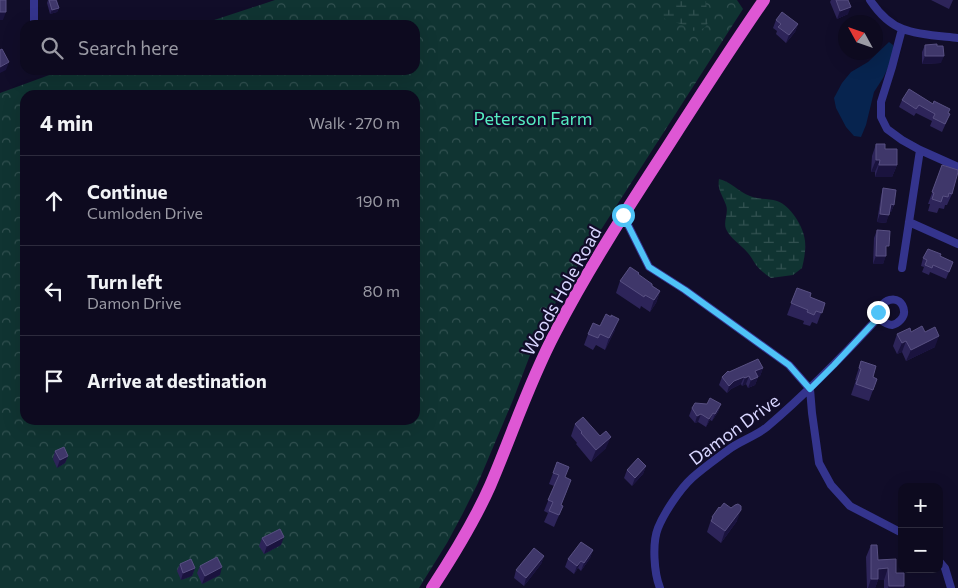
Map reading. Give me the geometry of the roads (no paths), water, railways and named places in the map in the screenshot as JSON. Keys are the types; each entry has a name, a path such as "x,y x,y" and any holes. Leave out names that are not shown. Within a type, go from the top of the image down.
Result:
{"highway":[{"name":"Woods Hole Road","path":"432,588 462,540 489,487 533,379 554,335 598,255 764,0"}],"street":[{"path":"34,0 34,20"},
{"path":"870,0 878,11 902,29 958,38"},
{"path":"902,29 881,102 881,117 887,129 902,140 958,167"},
{"path":"902,268 920,150"},
{"path":"623,215 649,267 685,290 789,365 810,389 819,463 831,485 850,506 898,531"},
{"path":"909,222 958,244"},
{"name":"Damon Drive","path":"660,588 656,580 654,552 658,529 674,500 691,479 729,449 765,429 810,389 878,318"},
{"path":"943,565 951,588"}],"water":[{"path":"889,42 893,45 894,56 874,92 861,137 854,136 846,127 836,108 834,98 842,83 851,72 870,60 883,60 883,48"}],"park label":[{"name":"Peterson Farm","path":"533,118"}]}
